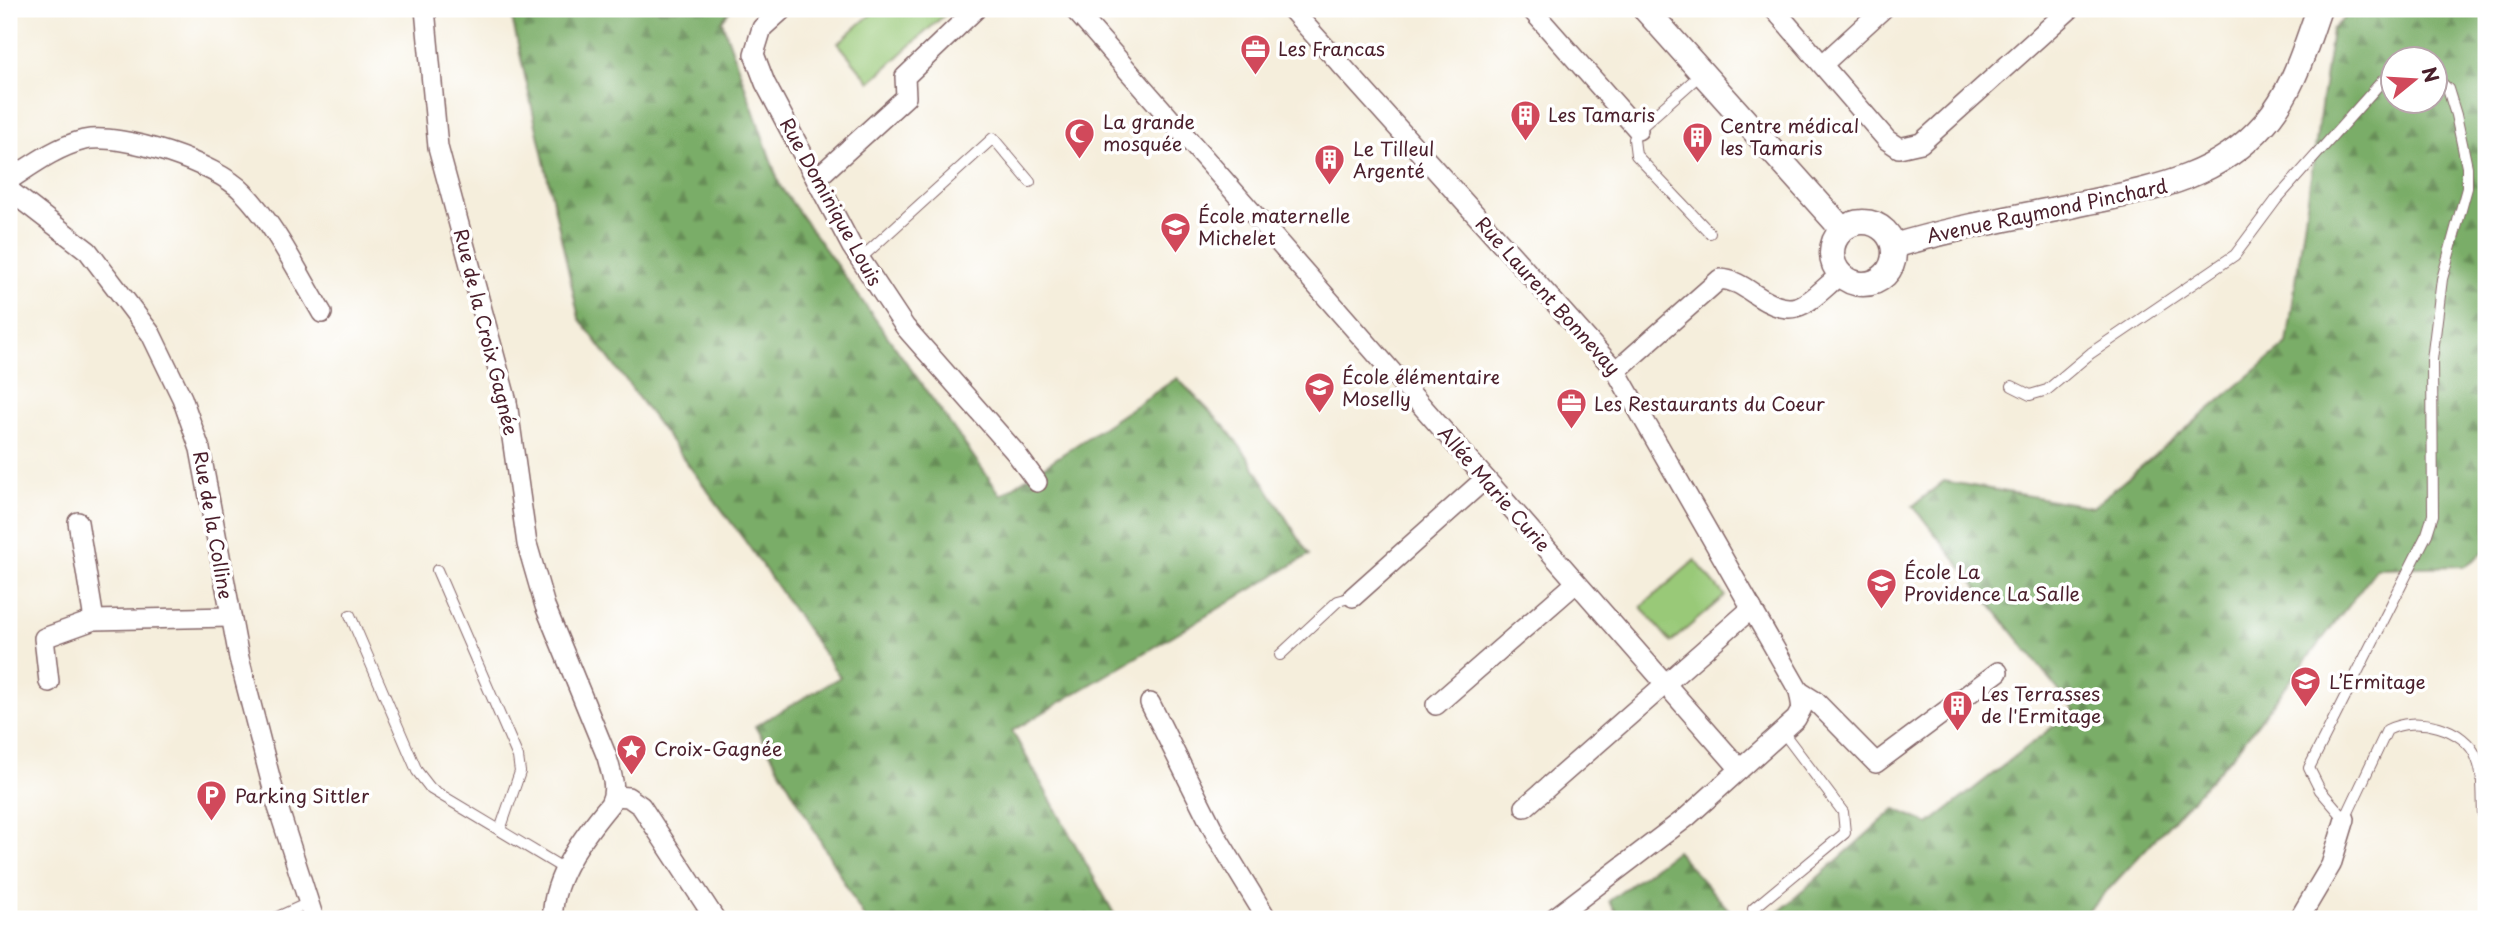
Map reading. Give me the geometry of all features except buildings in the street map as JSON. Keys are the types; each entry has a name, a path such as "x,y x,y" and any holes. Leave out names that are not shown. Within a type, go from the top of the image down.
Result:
{"street":[{"name":"Rue de la Croix Gagnée","path":"425,9 438,147 507,402 527,544 545,606 607,757 615,796"},
{"name":"Rue Dominique Louis","path":"783,9 762,28 754,54 765,83 816,179 860,259 927,355 1015,452 1037,482"},
{"path":"816,179 906,97 905,77 976,9"},
{"name":"Allée Marie Curie","path":"1074,9 1740,769"},
{"name":"Rue Laurent Bonnevay","path":"1291,9 1616,371 1799,691"},
{"path":"1531,9 1638,130"},
{"path":"1645,9 1842,229"},
{"path":"1774,9 1887,139 1899,148 1921,143 2070,9"},
{"path":"1823,64 1883,9"},
{"name":"Avenue Raymond Pinchard","path":"1894,246 1935,234 2169,186 2224,160 2266,123 2278,105 2298,66 2319,9"},
{"path":"9,180 58,150 85,140 107,138 186,159 216,172 242,191 322,313"},
{"name":"Rue de la Colline","path":"9,190 88,251 138,314 157,345 182,398 200,449 230,617 277,804 311,911"},
{"path":"1859,222 1877,225 1891,238 1894,246 1888,272 1874,282 1856,283 1841,274 1834,264 1832,251 1842,229 1859,222"},
{"path":"1616,371 1720,279 1730,280 1766,302 1787,310 1799,307 1841,274"},
{"path":"1353,597 1485,480"},
{"path":"78,522 94,620"},
{"path":"1436,705 1576,583"},
{"path":"1525,807 1752,608"},
{"path":"49,682 44,638 94,620 230,617"},
{"path":"1799,691 1815,701 1876,763 1998,672"},
{"path":"1553,919 1687,817 1796,719 1802,708 1799,691"},
{"path":"1150,703 1217,837 1267,919"},
{"path":"553,919 553,900 567,870 615,796 628,797 641,806 715,919"},
{"path":"2299,919 2331,865 2345,819"}],"lane":[{"path":"1702,73 1638,130 1636,155 1710,233"},
{"path":"2012,386 2029,395 2047,390 2091,352 2235,255 2276,200 2380,83"},
{"path":"2450,96 2467,167 2467,188 2442,279 2432,360 2433,515 2427,534 2361,667 2311,759 2309,768 2312,778 2345,819 2387,730 2406,723 2423,722 2455,735 2475,753 2486,821"},
{"path":"860,259 993,138 1030,182"},
{"path":"437,570 518,757 520,772 500,830"},
{"path":"1280,655 1338,601 1353,597"},
{"path":"350,615 417,771 431,789 567,870"},
{"path":"1753,909 1845,833 1843,812 1782,731"},
{"path":"273,919 311,911"}],"green space":[{"path":"510,9 731,9 722,21 780,186 1001,495 1177,378 1225,427 1248,457 1309,555 1012,731 1117,919 865,919 755,726 840,677 745,541 579,318"},
{"path":"877,9 951,9 870,82 838,43"},
{"path":"2354,9 2486,9 2486,551 2465,566 2377,568 2233,755 2081,919 1771,919 1895,809 1929,824 2074,710 1913,506 1944,481 2093,507 2287,344 2332,30"},
{"path":"1695,560 1725,596 1671,642 1641,607"},
{"path":"1676,851 1737,919 1621,919 1609,901"}],"place":[{"name":"Les Francas","path":"1255,76"},
{"name":"Les Tamaris","path":"1525,142"},
{"name":"La grande mosquée","path":"1080,160"},
{"name":"Centre médical les Tamaris","path":"1697,164"},
{"name":"Le Tilleul Argenté","path":"1330,187"},
{"name":"École maternelle Michelet","path":"1175,254"},
{"name":"École élémentaire Moselly","path":"1319,415"},
{"name":"Les Restaurants du Coeur","path":"1571,431"},
{"name":"École La Providence La Salle","path":"1881,610"},
{"name":"L’Ermitage","path":"2306,709"},
{"name":"Les Terrasses de l'Ermitage","path":"1958,732"},
{"name":"Croix-Gagnée","path":"631,776"},
{"name":"Parking Sittler","path":"212,823"}]}
